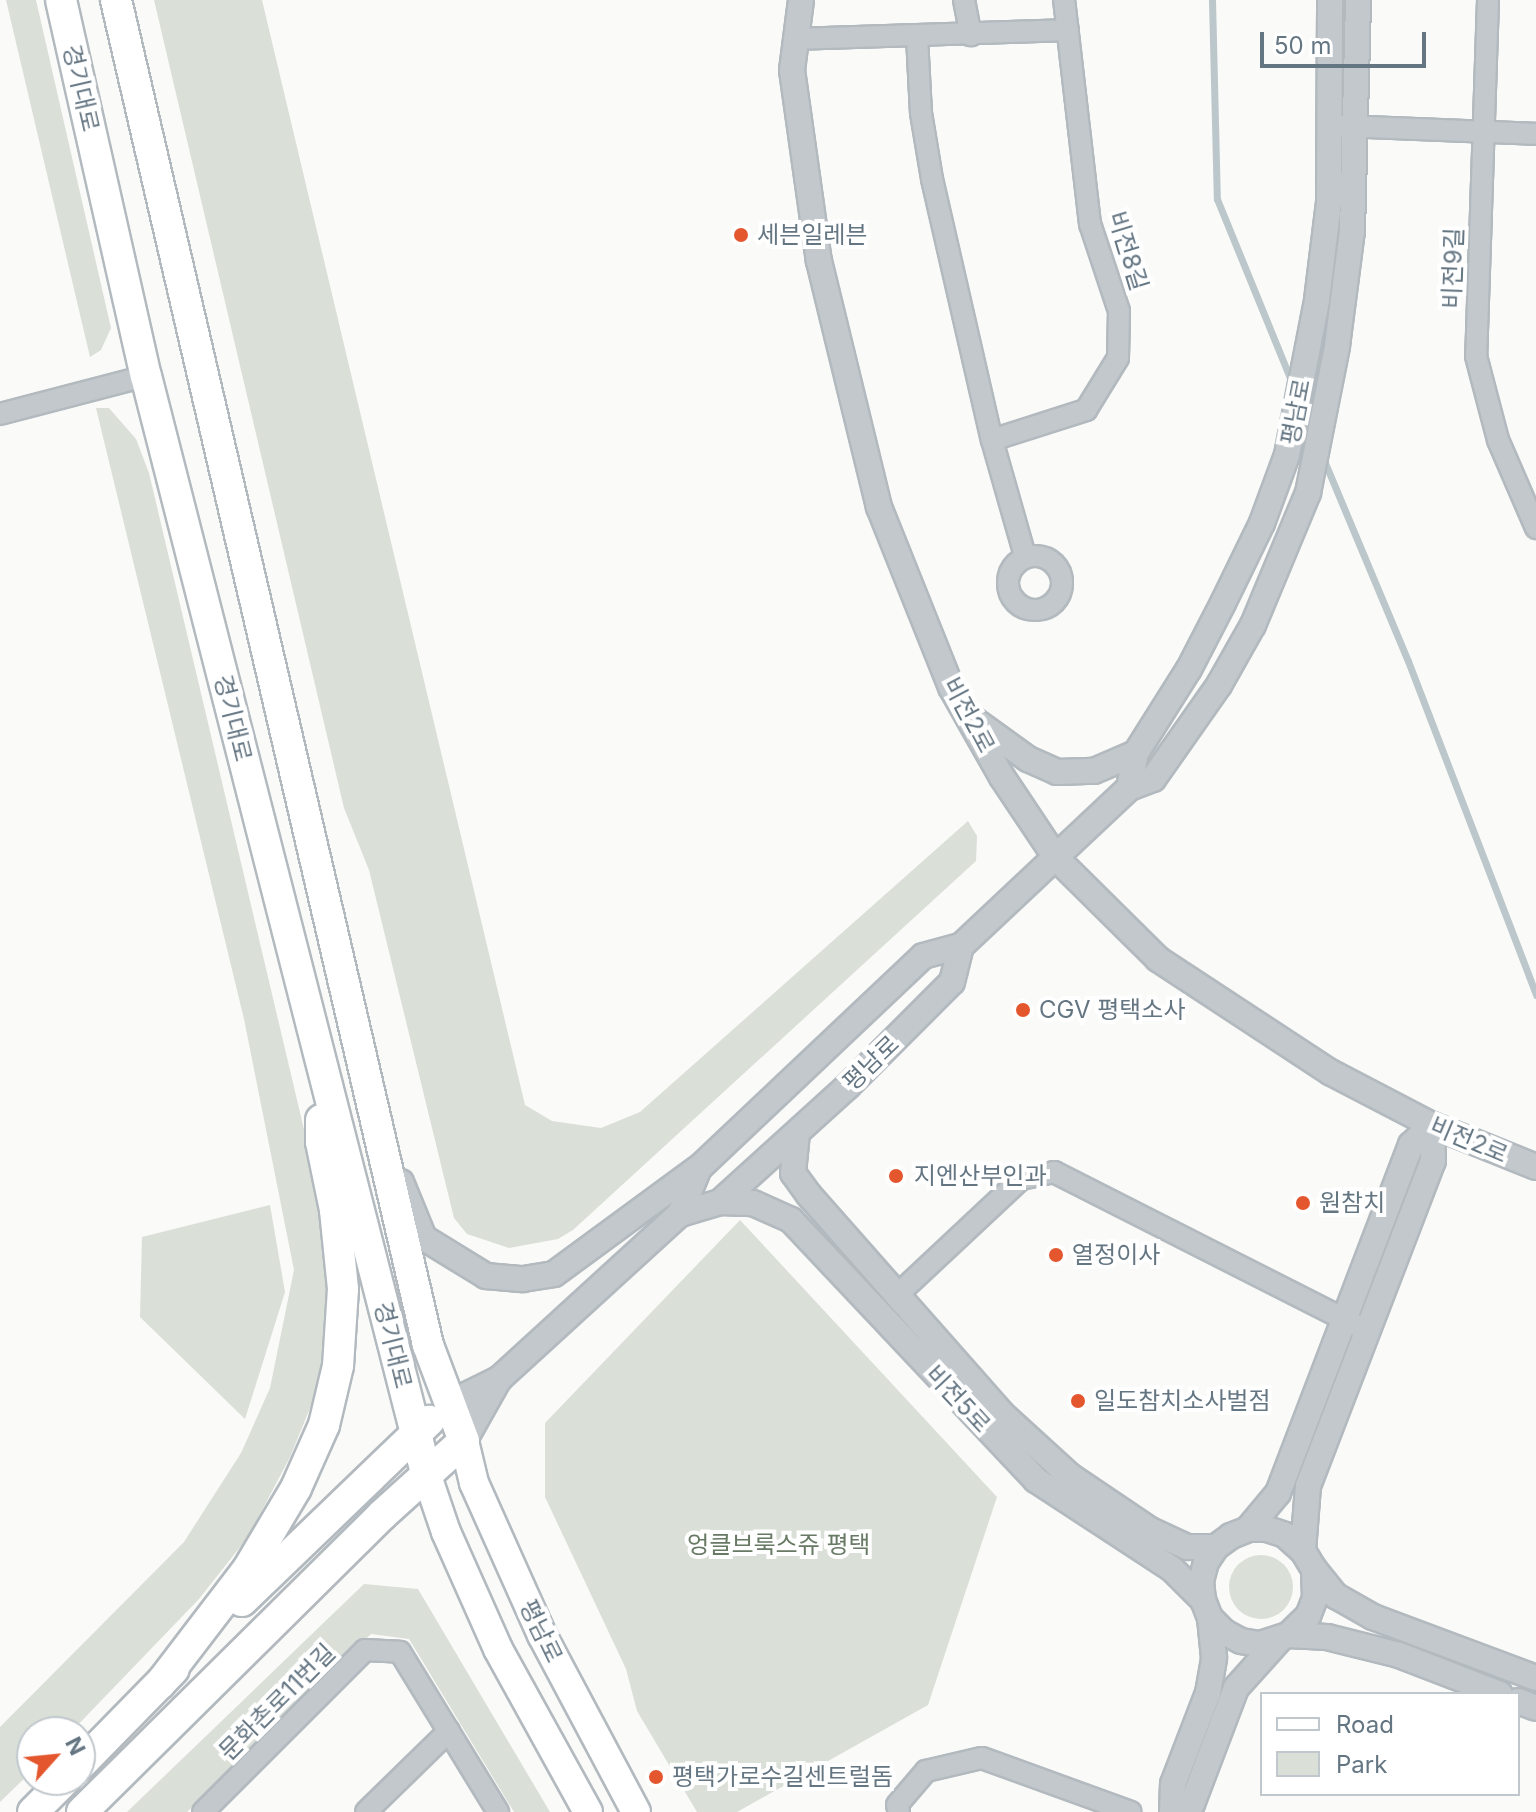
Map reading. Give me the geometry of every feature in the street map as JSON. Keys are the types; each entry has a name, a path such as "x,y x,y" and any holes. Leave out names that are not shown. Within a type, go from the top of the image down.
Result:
{"main road":[{"name":"경기대로","path":"61,0 146,376 426,1473"},
{"name":"경기대로","path":"116,0 428,1345 464,1441"},
{"path":"160,1684 248,1569 296,1488 324,1425 338,1366 343,1289 335,1210 321,1142 321,1062"},
{"name":"경기대로","path":"96,1749 325,1518 448,1404"},
{"path":"82,1812 426,1473 464,1441"},
{"name":"평남로","path":"464,1441 474,1483 542,1635 636,1812"},
{"name":"평남로","path":"426,1473 446,1532 498,1649 588,1812"},
{"path":"33,1812 49,1796"}],"street":[{"name":"비전2로","path":"801,0 792,70 819,261 879,507 951,687 1056,858 1158,959 1330,1072 1432,1125 1536,1167"},
{"path":"964,0 971,35"},
{"name":"비전8길","path":"992,440 1086,410 1118,358 1119,311 1090,224 1064,0"},
{"name":"평남로","path":"1129,788 1136,753 1189,669 1223,603 1262,523 1287,455 1317,300 1329,202 1330,0"},
{"name":"평남로","path":"499,1379 680,1214 699,1168 923,956 961,946 1129,788 1153,779 1219,685 1253,625 1308,493 1337,346 1352,231 1358,0"},
{"name":"비전9길","path":"1488,0 1476,356 1498,440 1536,528"},
{"path":"796,39 1068,30"},
{"path":"917,37 921,113 932,179 992,440 1025,556"},
{"path":"1329,126 1536,134"},
{"path":"0,414 146,376"},
{"path":"967,716 1028,759 1057,772 1094,771 1136,753"},
{"name":"평남로","path":"680,1214 720,1202 797,1133 952,982 961,946"},
{"path":"370,1101 424,1238 486,1276 523,1279 554,1274 699,1168"},
{"path":"1172,1812 1173,1784 1208,1693 1214,1658 1201,1581 1206,1562 1216,1547 1248,1529 1278,1493 1411,1145 1432,1125"},
{"path":"1185,1812 1192,1804 1236,1688 1308,1616 1315,1598 1309,1560 1308,1486 1433,1161 1432,1125"},
{"name":"비전5로","path":"797,1133 793,1173 896,1296 1000,1412 1070,1476 1150,1530 1187,1547 1216,1547"},
{"path":"896,1296 1021,1179 1054,1172 1368,1331"},
{"name":"비전5로","path":"720,1202 753,1203 791,1220 1036,1480 1172,1569 1206,1609"},
{"path":"448,1404 499,1379"},
{"path":"464,1441 499,1379"},
{"path":"1248,1529 1267,1529 1285,1535 1336,1596 1373,1617 1536,1678"},
{"path":"1206,1609 1224,1632 1241,1641 1260,1644 1284,1638 1327,1637 1399,1655 1495,1692"},
{"name":"문화촌로11번길","path":"203,1812 365,1650 400,1652 498,1812"},
{"path":"366,1812 449,1731"},
{"path":"899,1812 897,1805 926,1771 982,1758 1131,1812"}],"green space":[{"path":"6,0 36,0 111,328 101,350 90,357"},
{"path":"154,0 262,0 525,1105 552,1121 601,1128 640,1112 968,821 977,836 976,861 573,1230 558,1239 509,1248 467,1234 454,1218 369,870 344,808"},
{"path":"96,408 109,408 136,439 149,473 323,1210 330,1320 317,1391 290,1457 248,1537 199,1599 86,1716 16,1716 16,1786 0,1802 0,1727 184,1542 241,1453 270,1388 294,1270 244,1019"},
{"path":"270,1205 285,1292 245,1419 140,1317 142,1237"},
{"name":"엉클브룩스쥬 평택","path":"740,1220 997,1497 928,1705 737,1812 697,1812 637,1711 626,1669 545,1497 545,1423"},
{"path":"1255,1555 1267,1555 1284,1564 1291,1575 1291,1599 1284,1610 1267,1619 1255,1619 1243,1614 1234,1605 1229,1593 1229,1581 1234,1569 1243,1560"},
{"path":"364,1584 418,1589 550,1812 514,1812 409,1639 371,1634 187,1812 127,1812"}],"waterway":[{"path":"1212,0 1217,199 1292,383"},
{"path":"1323,458 1408,661 1536,995"}],"place":[{"name":"세븐일레븐","path":"741,235"},
{"name":"CGV 평택소사","path":"1023,1010"},
{"name":"지엔산부인과","path":"896,1176"},
{"name":"원참치","path":"1303,1203"},
{"name":"열정이사","path":"1056,1255"},
{"name":"일도참치소사벌점","path":"1078,1401"},
{"name":"평택가로수길센트럴돔","path":"656,1777"}]}
